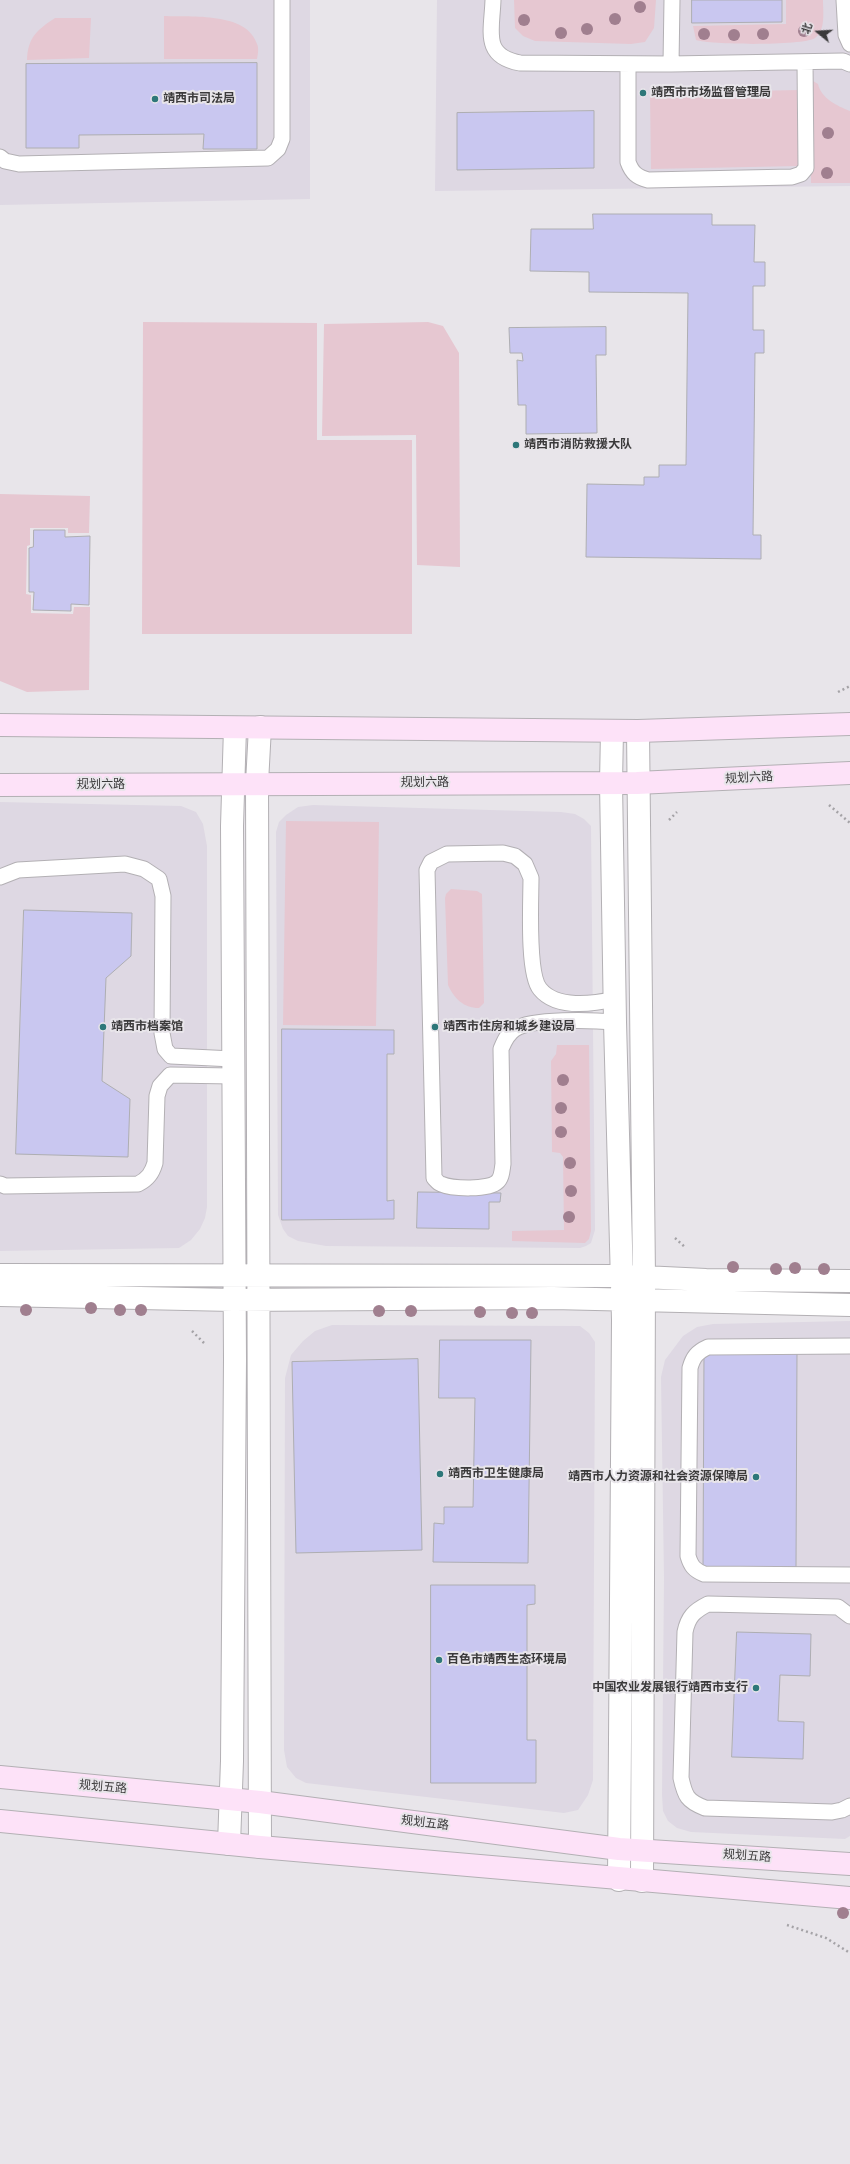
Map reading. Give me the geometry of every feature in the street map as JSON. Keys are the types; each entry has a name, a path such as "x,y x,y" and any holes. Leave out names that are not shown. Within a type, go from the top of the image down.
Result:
{"street":[{"path":"0,725 638,731 850,724"},
{"path":"260,727 257,783 260,1300 260,1848"},
{"path":"229,1844 231,1799 235,1367 233,1300 235,1274 232,784 235,728"},
{"path":"612,731 611,783 615,1022 622,1276 619,1880"},
{"path":"638,731 637,783 644,1277 642,1881"},
{"name":"规划六路","path":"0,785 637,783 850,773"},
{"path":"0,1275 235,1274 340,1277 622,1276 706,1280 850,1281"},
{"path":"0,1295 233,1300 643,1300 850,1305"},
{"name":"规划五路","path":"0,1777 260,1802 619,1849 643,1849 850,1864"},
{"path":"0,1821 260,1848 619,1880 850,1898"}],"lane":[{"path":"0,156 5,161 19,164 268,158 278,149 282,139 282,0"},
{"path":"493,0 492,42 498,55 508,61 520,63 671,64 844,60 850,64"},
{"path":"671,64 672,0"},
{"path":"844,0 846,35 850,44"},
{"path":"628,64 628,162 632,171 640,177 648,180 792,177 801,174 806,168 805,62"},
{"path":"615,999 598,1003 553,1000 539,989 532,969 530,878 525,864 515,856 503,853 447,854 431,862 427,870 427,914 434,1178 440,1184 449,1186 487,1188 497,1182 502,1175 501,1049 505,1039 514,1030 526,1025 547,1022 615,1022"},
{"path":"0,877 18,870 125,864 144,869 159,879 163,896 162,1034 165,1049 171,1056 233,1067"},
{"path":"0,1184 5,1186 138,1184 146,1180 152,1172 155,1162 158,1096 160,1086 170,1075 233,1067"},
{"path":"850,1346 708,1347 698,1351 692,1358 690,1368 688,1556 690,1565 695,1570 704,1574 850,1575"},
{"path":"850,1616 838,1607 708,1604 694,1610 687,1621 685,1632 681,1778 684,1792 692,1803 704,1808 832,1812 842,1810 850,1806"}],"path":[{"path":"668,826 669,820 679,810"},
{"path":"673,1234 676,1240 691,1252"},
{"path":"187,1327 204,1342 207,1348"}],"shaded area":[{"name":"靖西市司法局","path":"0,0 310,0 310,199 0,205"},
{"name":"靖西市市场监督管理局","path":"437,0 850,0 850,186 435,191"},
{"path":"514,0 656,0 654,28 645,42 631,44 535,41 523,36 515,28"},
{"path":"786,0 823,0 822,26 819,35 807,41 757,44 719,43 696,40 693,26 786,24"},
{"path":"164,16 217,18 242,26 251,34 257,44 257,59 164,59"},
{"path":"55,18 91,18 89,58 27,60 29,45 38,30"},
{"path":"813,81 818,84 822,93 830,101 850,111 850,183 811,183 810,87"},
{"path":"799,90 800,166 651,169 650,93"},
{"path":"143,322 317,323 317,440 412,440 412,634 142,634"},
{"path":"428,322 443,326 459,353 460,567 417,565 416,435 322,436 324,324"},
{"path":"0,494 90,496 89,533 68,533 68,528 30,528 30,545 27,546 26,594 31,595 31,613 73,614 74,607 90,607 89,690 27,692 0,681"},
{"name":"靖西市档案馆","path":"0,802 181,806 196,812 203,824 207,846 207,1207 205,1218 200,1229 191,1240 179,1248 0,1251"},
{"name":"靖西市住房和城乡建设局","path":"313,805 561,812 575,814 584,819 591,826 595,1230 591,1243 580,1248 326,1246 298,1241 288,1236 283,1229 278,1215 276,832 279,822 286,815 298,807"},
{"path":"286,821 379,822 376,1026 283,1025"},
{"path":"451,889 477,891 482,894 484,1003 479,1008 473,1008 464,1004 456,998 448,985 445,898 446,894"},
{"path":"557,1045 589,1045 591,1231 589,1239 585,1243 512,1241 512,1231 564,1230 563,1157 560,1153 552,1152 551,1061 556,1054"},
{"path":"850,1321 850,1836 845,1839 691,1832 677,1828 668,1821 663,1811 662,1795 664,1578 661,1377 665,1360 683,1336 697,1327 713,1324"},
{"path":"332,1325 580,1326 589,1333 595,1342 593,1780 588,1795 578,1810 564,1813 306,1783 296,1778 287,1767 284,1750 285,1378 291,1355 303,1341 315,1331"}],"building":[{"path":"692,0 782,0 782,22 692,23"},
{"path":"257,63 257,149 203,149 204,134 79,135 79,148 26,148 26,64"},
{"path":"594,111 594,168 457,170 457,113"},
{"path":"593,214 712,214 712,225 755,225 754,262 765,262 765,286 753,286 753,330 764,330 764,353 755,353 753,535 761,535 761,559 586,557 587,484 644,485 644,477 659,477 659,465 686,465 688,293 589,292 589,272 530,271 531,229 593,229"},
{"path":"606,327 606,355 596,355 597,433 526,434 526,405 518,405 517,360 523,361 522,353 510,353 509,328"},
{"path":"34,530 65,530 65,537 90,536 89,605 71,604 71,611 33,610 34,592 29,592 29,548 33,547"},
{"path":"24,910 132,913 131,956 106,978 102,1081 130,1099 128,1157 16,1154"},
{"path":"282,1029 394,1030 394,1054 387,1054 387,1201 394,1200 394,1219 282,1220"},
{"path":"418,1192 501,1193 500,1202 489,1202 489,1229 417,1228"},
{"path":"440,1340 531,1340 528,1563 433,1562 434,1523 444,1524 444,1507 473,1507 475,1398 439,1398"},
{"path":"797,1352 796,1567 703,1568 704,1353"},
{"path":"418,1359 422,1550 296,1553 292,1362"},
{"path":"431,1585 535,1585 535,1604 527,1605 527,1740 536,1740 536,1783 431,1783"},
{"path":"737,1632 811,1634 810,1676 780,1675 778,1721 804,1722 803,1759 732,1757"}],"place":[{"name":"靖西市市场监督管理局","path":"643,93"},
{"name":"靖西市司法局","path":"155,99"},
{"name":"靖西市消防救援大队","path":"516,445"},
{"name":"靖西市档案馆","path":"103,1027"},
{"name":"靖西市住房和城乡建设局","path":"435,1027"},
{"name":"靖西市卫生健康局","path":"440,1474"},
{"name":"靖西市人力资源和社会资源保障局","path":"756,1477"},
{"name":"百色市靖西生态环境局","path":"439,1660"},
{"name":"中国农业发展银行靖西市支行","path":"756,1688"}]}
